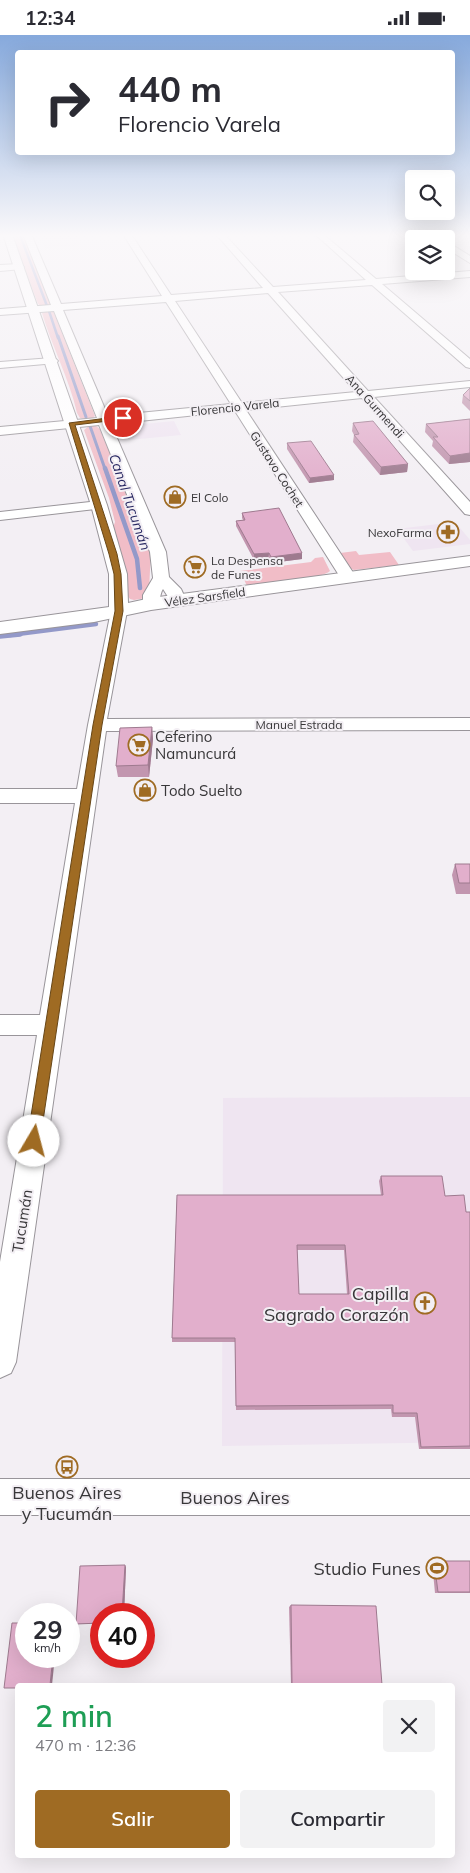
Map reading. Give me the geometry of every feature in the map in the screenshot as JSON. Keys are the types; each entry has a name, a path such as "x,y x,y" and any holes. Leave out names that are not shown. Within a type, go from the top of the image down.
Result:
{"main road":[{"name":"Tucumán","path":"38,320 98,505 118,574 119,611"},
{"name":"Vélez Sarsfield","path":"0,627 119,611 178,600 470,561"}],"street":[{"path":"61,320 158,552 161,578 151,595 151,604"},
{"name":"Gustavo Cochet","path":"182,320 348,577"},
{"name":"Ana Gurmendi","path":"298,320 470,511"},
{"path":"418,320 470,365"},
{"path":"0,365 52,361"},
{"name":"Florencio Varela","path":"0,431 470,384"},
{"path":"0,516 98,505"},
{"path":"161,578 175,592 178,600"},
{"name":"Tucumán","path":"0,1362 97,725 119,611"},
{"name":"Manuel Estrada","path":"97,725 470,724"},
{"path":"0,796 86,796"},
{"path":"0,1025 51,1025"},
{"name":"Buenos Aires","path":"0,1497 470,1497"}],"shaded area":[{"path":"44,320 57,320 95,416 90,420 80,418 77,413 70,387"},
{"path":"174,421 181,435 129,440 124,426"},
{"path":"90,425 95,425 102,431 138,526 151,550 149,591 146,598 134,600 130,599 127,595 123,559 113,528 115,522 109,498 84,430"},
{"path":"455,522 470,540 470,544 413,551 397,529"},
{"path":"356,551 359,555 390,552 399,565 354,570 349,568 340,553"},
{"path":"323,557 330,571 304,579 247,586 240,571 311,562 315,558"},
{"path":"470,1097 470,1442 222,1446 223,1098"}],"building":[{"path":"470,388 470,401 463,395"},
{"path":"470,419 470,453 450,456 433,437 438,437 426,424"},
{"path":"373,421 408,464 381,467 354,435 359,434 353,423"},
{"path":"311,441 334,475 310,478 287,443"},
{"path":"279,508 302,553 271,557 269,553 254,554 236,521 245,520 242,513"},
{"path":"152,727 148,765 116,766 120,728"},
{"path":"455,864 470,864 470,883 459,883"},
{"path":"381,1176 442,1176 445,1196 464,1195 466,1212 470,1212 470,1446 421,1447 417,1413 393,1413 393,1405 236,1406 235,1338 172,1338 177,1195 383,1195","holes":["297,1245 345,1245 349,1294 299,1294"]},
{"path":"434,1561 470,1561 470,1592 438,1592"},
{"path":"125,1565 123,1603 90,1603 90,1623 80,1624 80,1603 77,1603 80,1566"},
{"path":"291,1605 376,1606 382,1683 292,1683"},
{"path":"12,1623 15,1623 15,1668 52,1668 50,1683 15,1683 15,1688 4,1688"}],"waterway":[{"name":"Canal Tucumán","path":"52,320 58,338"},
{"name":"Canal Tucumán","path":"58,336 86,417"},
{"name":"Canal Tucumán","path":"90,426 105,469"},
{"name":"Canal Tucumán","path":"105,468 137,559 140,588"},
{"path":"10,635 96,624"},
{"path":"10,635 20,634"},
{"path":"0,636 10,635"}],"place":[{"name":"El Colo","path":"175,497"},
{"name":"NexoFarma","path":"448,532"},
{"name":"La Despensa de Funes","path":"195,567"},
{"name":"Ceferino Namuncurá","path":"139,745"},
{"name":"Todo Suelto","path":"145,790"},
{"name":"Capilla Sagrado Corazón","path":"425,1303"},
{"name":"Buenos Aires y Tucumán","path":"67,1467"},
{"name":"Studio Funes","path":"437,1568"}],"route":[{"path":"34,1141 97,725 119,611 118,574 72,423 123,418"}]}
